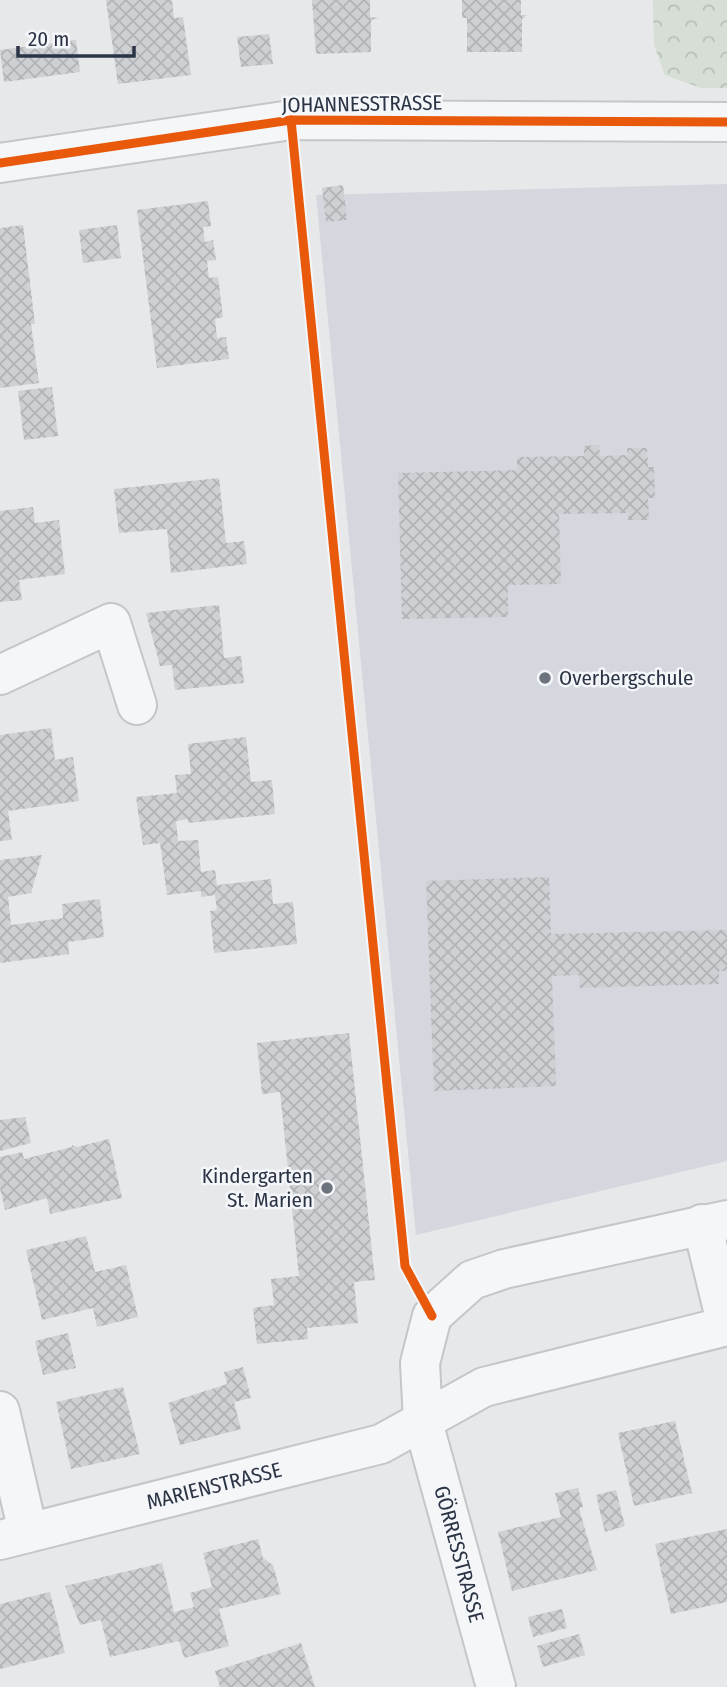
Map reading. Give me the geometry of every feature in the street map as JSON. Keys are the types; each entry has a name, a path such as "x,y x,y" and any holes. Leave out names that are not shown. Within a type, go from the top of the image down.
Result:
{"street":[{"name":"JOHANNESSTRASSE","path":"0,163 291,120 727,122"},
{"path":"0,675 111,623 137,705"},
{"name":"MARIENSTRASSE","path":"14,1536 381,1444 423,1422 484,1387 727,1325 715,1222 504,1269 472,1280 432,1315 420,1363 423,1422"},
{"path":"0,1410 14,1536"},
{"name":"GÖRRESSTRASSE","path":"423,1422 496,1687"}],"shaded area":[{"name":"Overbergschule","path":"727,184 727,1161 416,1235 316,195"}],"green space":[{"path":"653,0 727,0 727,88 701,88 665,75 654,45"}],"building":[{"path":"106,0 172,0 174,18 183,17 191,75 118,84"},
{"path":"312,0 370,0 370,17 379,18 371,20 371,52 316,54"},
{"path":"462,0 521,0 521,15 527,15 522,19 522,52 467,52 467,18 462,18"},
{"path":"269,34 273,64 241,67 237,37"},
{"path":"76,40 80,72 4,82 0,50"},
{"path":"343,185 347,220 326,222 322,188"},
{"path":"208,201 211,226 203,227 205,242 213,240 216,260 207,261 209,278 218,277 223,317 215,319 217,338 226,337 229,359 157,368 137,210"},
{"path":"23,225 39,383 0,388 0,228"},
{"path":"117,225 121,258 83,263 79,230"},
{"path":"52,387 58,436 24,440 18,391"},
{"path":"599,445 600,456 627,455 627,448 647,448 648,467 654,467 655,498 648,498 649,520 628,520 629,513 559,514 561,584 508,585 508,617 402,619 398,473 517,470 517,457 584,456 584,446"},
{"path":"219,478 226,543 244,541 247,564 171,573 167,529 119,533 114,489"},
{"path":"33,507 35,523 59,520 65,574 19,580 22,600 0,602 0,511"},
{"path":"219,605 224,658 241,656 244,683 175,690 172,665 160,666 146,613"},
{"path":"51,728 55,760 73,757 79,801 8,811 12,840 0,841 0,735"},
{"path":"246,737 251,782 272,780 275,814 188,823 188,819 176,821 178,841 198,840 201,872 215,870 217,885 271,879 273,904 293,902 297,944 214,953 210,911 217,910 215,895 201,897 201,891 167,895 160,843 143,845 136,797 177,793 175,775 191,774 188,744"},
{"path":"42,855 31,893 8,897 11,925 63,918 62,904 100,899 104,937 68,942 69,954 0,963 0,860"},
{"path":"549,877 551,934 727,930 727,971 719,971 719,984 580,988 579,975 552,976 556,1086 434,1091 426,881"},
{"name":"Kindergarten St. Marien","path":"349,1033 375,1280 354,1282 358,1323 307,1328 308,1339 257,1344 253,1308 274,1305 271,1279 299,1276 280,1092 262,1094 257,1043"},
{"path":"25,1117 31,1143 0,1151 0,1120"},
{"path":"109,1139 122,1198 50,1214 47,1198 5,1210 0,1188 0,1157 22,1152 24,1159 72,1145 77,1147"},
{"path":"86,1236 95,1272 126,1265 138,1317 97,1327 93,1308 42,1320 26,1250"},
{"path":"68,1333 76,1368 43,1375 35,1341"},
{"path":"243,1367 251,1398 234,1402 241,1429 180,1445 168,1403 227,1384 224,1372"},
{"path":"123,1387 140,1454 71,1469 56,1402"},
{"path":"675,1421 692,1493 634,1506 618,1433"},
{"path":"578,1488 583,1507 580,1512 597,1570 512,1591 498,1532 561,1517 555,1493"},
{"path":"616,1490 625,1526 605,1532 596,1495"},
{"path":"727,1529 727,1602 671,1614 655,1544"},
{"path":"258,1539 263,1558 273,1565 281,1594 219,1609 229,1646 184,1658 179,1641 110,1657 101,1620 80,1625 65,1586 162,1563 174,1612 194,1607 190,1593 212,1587 203,1553"},
{"path":"50,1592 65,1653 0,1669 0,1604"},
{"path":"562,1609 567,1628 533,1637 528,1617"},
{"path":"579,1634 585,1655 543,1667 537,1646"},
{"path":"301,1643 315,1687 220,1687 215,1671"}],"cycle path":[{"path":"291,120 405,1266 432,1316"},
{"path":"0,163 291,120 727,122"}],"place":[{"name":"Overbergschule","path":"545,678"},
{"name":"Kindergarten St. Marien","path":"327,1188"}]}
